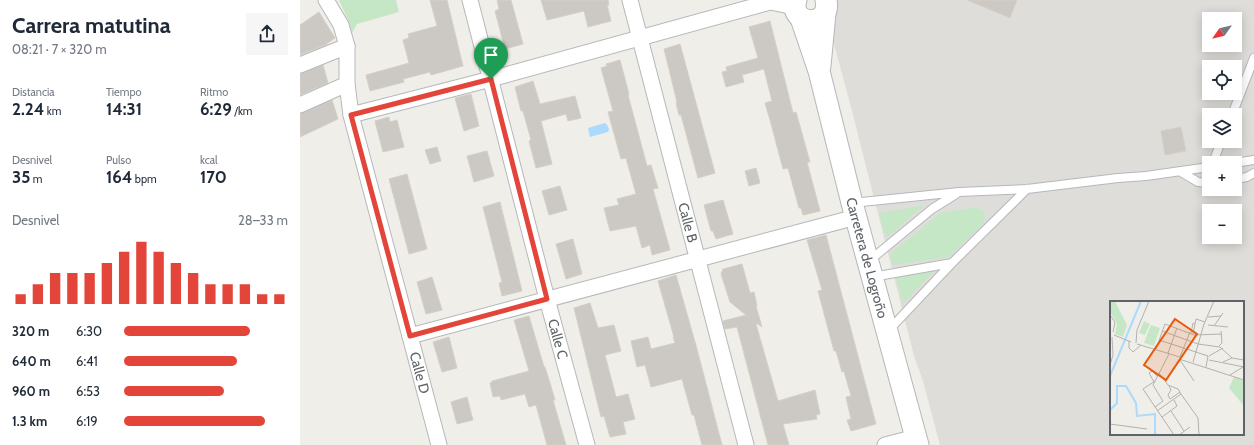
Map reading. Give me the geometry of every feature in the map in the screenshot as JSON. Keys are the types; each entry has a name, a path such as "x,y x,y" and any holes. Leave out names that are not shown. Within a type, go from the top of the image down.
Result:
{"main road":[{"path":"797,8 808,21 815,21 820,18 825,7"},
{"name":"Carretera de Logroño","path":"819,71 825,7"},
{"name":"Carretera de Logroño","path":"797,8 819,71 854,210 917,441"}],"street":[{"name":"Calle D","path":"326,0 341,25 347,46 347,84 351,115 439,445"},
{"name":"Calle C","path":"470,0 547,299 587,445"},
{"name":"Calle B","path":"630,0 746,445"},
{"path":"351,115 491,79 770,2 797,8"},
{"path":"300,65 347,46"},
{"path":"300,105 347,84"},
{"path":"410,336 698,259 854,210"},
{"path":"885,445 917,441"}],"lane":[{"path":"1235,108 1254,58"},
{"path":"1242,162 1254,160"},
{"path":"854,210 959,192 1027,189 1202,168"},
{"path":"1180,172 1198,182 1202,182"},
{"path":"1242,178 1254,173"},
{"path":"887,331 952,263 1027,189"},
{"path":"870,269 932,209 959,192"},
{"path":"870,269 952,263"}],"shaded area":[{"path":"822,0 1254,0 1254,445 940,445 923,381 914,356 851,107"}],"green space":[{"path":"339,0 396,0 399,12 357,24 352,33"},
{"path":"925,205 886,238 879,213"},
{"path":"977,207 985,212 984,223 949,257 893,265 890,254 940,213"},
{"path":"935,271 903,303 896,278"}],"water":[{"path":"605,123 609,129 608,132 590,137 588,128"}],"building":[{"path":"430,0 447,0 463,66 431,75 430,72 403,79 404,82 370,91 366,75 409,63 403,40 409,38 408,34 437,26"},
{"path":"497,0 511,0 523,44 505,49 495,11 499,9"},
{"path":"541,0 608,0 609,5 607,5 611,21 588,27 584,11 547,20"},
{"path":"967,0 1017,0 1010,18"},
{"path":"319,12 335,38 325,45 300,55 300,25"},
{"path":"770,21 793,113 796,112 810,162 807,162 820,211 803,215 801,208 799,208 788,168 783,169 765,103 772,101 764,69 742,75 744,82 726,87 722,72 727,71 726,67 758,58 749,27"},
{"path":"680,44 715,173 698,178 681,115 679,115 664,49"},
{"path":"620,60 647,166 651,165 658,188 653,189 670,250 652,255 650,245 642,248 636,226 610,231 604,208 619,205 617,199 636,194 626,158 621,159 608,112 613,111 601,68 607,66 606,64"},
{"path":"323,65 328,83 300,95 300,74"},
{"path":"533,81 540,104 575,96 581,118 568,121 566,114 541,121 552,164 536,168 529,141 531,140 515,87"},
{"path":"471,94 479,126 464,131 455,98"},
{"path":"332,100 338,119 300,137 300,114"},
{"path":"389,117 390,122 397,120 404,147 383,152 375,121"},
{"path":"1181,127 1186,151 1165,155 1161,131"},
{"path":"437,147 441,161 430,164 425,150"},
{"path":"487,151 494,176 474,182 467,156"},
{"path":"756,168 760,183 749,186 745,171"},
{"path":"407,174 427,249 409,254 389,179"},
{"path":"560,186 567,210 549,215 542,191"},
{"path":"723,200 733,234 716,239 713,231 711,231 704,205"},
{"path":"500,202 522,291 502,296 499,283 502,282 483,207"},
{"path":"826,235 876,424 851,431 847,420 851,419 846,397 851,396 844,371 842,372 836,351 834,351 818,291 822,290 807,240"},
{"path":"573,239 582,274 566,279 556,244"},
{"path":"742,264 750,293 754,292 762,327 756,324 778,401 815,390 820,414 816,415 817,419 783,424 789,445 768,445 737,327 725,329 723,321 746,315 730,302 721,274 723,269"},
{"path":"676,275 722,445 702,445 682,379 651,387 645,365 637,367 631,341 648,337 651,349 675,343 658,281"},
{"path":"432,277 442,310 426,314 417,282"},
{"path":"590,303 598,328 614,325 621,351 605,355 616,397 628,394 635,419 623,422 626,434 610,437 604,416 601,417 574,308"},
{"path":"529,316 555,400 553,400 566,445 547,445 536,405 529,407 525,394 501,400 500,396 493,397 490,383 492,381 529,371 514,320"},
{"path":"449,337 457,368 442,372 433,342"},
{"path":"467,397 473,420 457,424 451,402"}],"route":[{"path":"491,79 547,299 410,336 351,115 491,79"}]}
